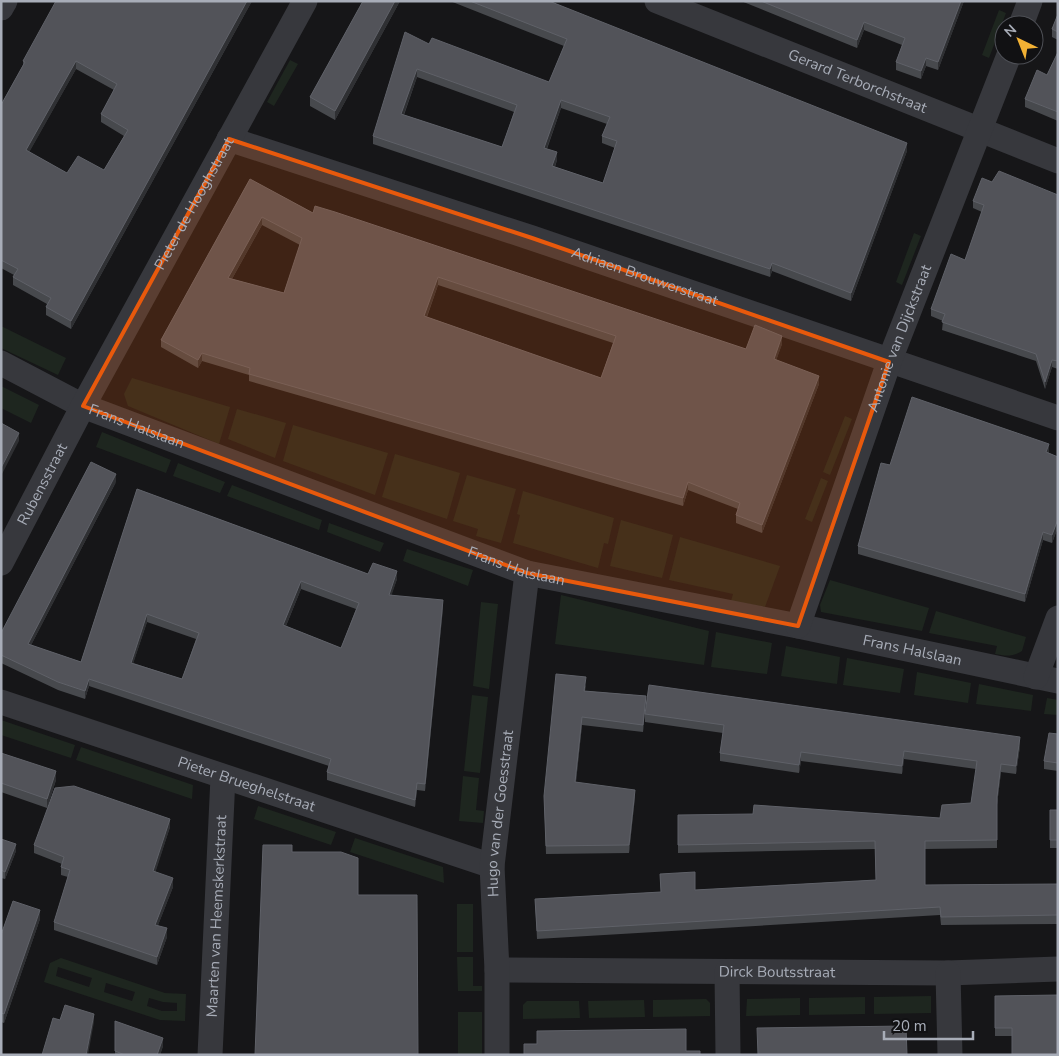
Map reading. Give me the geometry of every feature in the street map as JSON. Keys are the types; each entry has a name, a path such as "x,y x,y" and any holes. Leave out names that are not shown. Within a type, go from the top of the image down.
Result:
{"street":[{"path":"1,8 5,1"},
{"name":"Pieter de Hooghstraat","path":"84,406 305,1"},
{"name":"Gerard Terborchstraat","path":"657,1 1058,161"},
{"path":"1025,15 1030,1"},
{"name":"Antonie van Dijckstraat","path":"798,626 888,362 1005,65"},
{"name":"Adriaen Brouwerstraat","path":"229,139 532,238 888,362 1058,418"},
{"name":"Frans Halslaan","path":"1,363 84,406 527,572 798,626 1047,679"},
{"name":"Rubensstraat","path":"1,563 84,406"},
{"name":"Hugo van der Goesstraat","path":"497,1055 497,970 492,866 527,572"},
{"path":"1047,679 1058,618"},
{"name":"Pieter Brueghelstraat","path":"1,702 492,866"},
{"name":"Maarten van Heemskerkstraat","path":"210,1055 223,777"},
{"name":"Dirck Boutsstraat","path":"497,970 948,973 1058,969"},
{"path":"727,972 728,1055"},
{"path":"948,973 950,1055"}],"highlighted area":[{"path":"229,139 532,238 889,362 798,626 527,573 83,406"}],"shaded area":[{"path":"999,10 1006,13 1005,15 997,15"},
{"path":"994,23 994,45 989,58 982,55"},
{"path":"290,60 298,64 274,106 267,102"},
{"path":"914,233 921,236 902,285 896,282"},
{"path":"1,326 66,358 58,375 1,348"},
{"path":"132,378 230,407 219,444 128,406 124,394"},
{"path":"1,386 39,405 31,423 1,408"},
{"path":"237,409 286,423 275,458 228,439"},
{"path":"845,416 852,419 830,475 823,472"},
{"path":"293,425 388,453 375,495 283,461"},
{"path":"102,432 171,460 166,473 96,447"},
{"path":"395,454 460,473 447,519 382,497"},
{"path":"178,463 225,482 220,493 173,476"},
{"path":"467,475 516,489 501,543 476,536 478,529 453,521"},
{"path":"821,478 828,481 812,522 805,519"},
{"path":"232,485 322,520 319,530 227,496"},
{"path":"523,491 614,518 608,544 604,543 598,568 513,543 520,515 517,514"},
{"path":"621,520 673,535 662,578 610,566"},
{"path":"329,523 384,543 380,552 327,532"},
{"path":"680,537 780,566 765,607 731,601 733,594 669,580"},
{"path":"407,549 473,570 468,586 403,561"},
{"path":"830,580 929,608 922,631 821,612 820,605"},
{"path":"561,595 709,631 704,665 555,644"},
{"path":"481,602 498,604 489,689 473,686"},
{"path":"936,611 1026,637 1022,651 1009,656 995,654 997,646 929,633"},
{"path":"716,632 772,643 767,674 711,667"},
{"path":"786,646 840,657 837,684 781,676"},
{"path":"847,658 904,669 900,693 843,685"},
{"path":"917,672 971,683 968,703 914,695"},
{"path":"979,684 1033,695 1031,711 976,704"},
{"path":"472,695 488,697 480,773 464,771"},
{"path":"1047,698 1058,700 1058,715 1044,714"},
{"path":"1,720 75,745 71,758 1,735"},
{"path":"81,747 193,785 192,799 76,760"},
{"path":"463,776 479,778 476,810 484,811 483,823 459,821"},
{"path":"258,806 336,832 331,845 254,819"},
{"path":"355,838 443,867 444,883 350,852"},
{"path":"457,904 473,904 473,952 457,952"},
{"path":"457,957 473,957 473,986 482,986 482,991 458,991"},
{"path":"61,958 165,993 186,994 185,1021 160,1020 44,982 50,963","holes":["58,967 92,978 89,987 56,976","106,983 135,992 132,1001 104,992","149,998 177,1003 177,1011 162,1011 147,1006"]},
{"path":"931,996 931,1013 874,1014 874,997"},
{"path":"865,997 865,1014 809,1015 809,998"},
{"path":"800,998 800,1015 746,1016 747,999"},
{"path":"706,999 710,1003 710,1016 653,1017 653,1000"},
{"path":"644,1000 645,1017 589,1018 588,1001"},
{"path":"527,1001 579,1001 580,1018 523,1019 523,1005"},
{"path":"458,1012 482,1012 482,1055 458,1055"}],"building":[{"path":"56,1 247,1 71,321 46,307 51,298 13,277 18,269 1,260 1,105 25,62 23,61","holes":["76,61 117,84 101,114 128,130 104,170 78,156 67,173 26,150"]},
{"path":"363,1 395,1 335,111 310,97"},
{"path":"470,1 549,1 907,143 851,293 772,263 770,269 373,136 405,32 429,44 432,38 549,82 567,39","holes":["417,69 517,105 502,147 401,114","561,100 610,117 602,136 617,141 603,183 552,166 557,152 544,148"]},
{"path":"761,1 961,1 938,62 926,58 921,71 896,62 905,38 864,22 857,40"},
{"path":"1058,14 1058,32 1052,29"},
{"path":"1058,52 1058,112 1025,99 1037,70 1047,75"},
{"path":"999,171 1058,195 1058,361 1052,360 1045,382 1036,354 942,322 945,314 931,309 951,254 965,260 984,205 973,201 982,178 992,182"},
{"path":"250,179 313,213 315,206 335,212 746,349 755,325 782,336 774,359 819,376 762,525 736,515 740,503 688,482 683,498 249,374 250,368 202,353 198,360 161,340","holes":["262,217 302,238 284,293 228,278","438,277 616,336 601,378 424,316"]},
{"path":"912,397 1049,444 1046,452 1058,457 1058,519 1052,535 1043,532 1025,594 858,546 881,463 890,465"},
{"path":"1,423 19,433 1,468"},
{"path":"91,462 116,474 28,644 81,662 137,489 368,574 373,563 397,571 389,595 443,600 425,784 417,783 415,800 327,772 331,759 89,679 85,691 58,682 1,655 1,633","holes":["301,581 359,603 341,648 283,625","147,614 199,633 182,679 131,663"]},
{"path":"556,674 586,677 584,691 646,696 643,725 582,717 575,782 635,790 629,845 546,846 544,796"},
{"path":"649,685 1020,737 1016,766 1001,764 997,797 997,840 925,841 925,885 1058,884 1058,915 941,917 940,907 537,931 535,899 661,892 660,874 695,872 695,890 876,880 875,841 678,845 678,815 753,814 754,805 940,818 942,805 971,803 977,761 904,751 902,766 801,752 799,765 720,753 724,725 645,714"},
{"path":"1049,733 1058,734 1058,763 1044,761"},
{"path":"1,753 56,771 47,799 1,783"},
{"path":"74,786 170,819 153,871 173,878 155,925 167,928 157,957 54,922 70,870 61,867 64,857 34,845 55,788"},
{"path":"1050,810 1058,810 1058,840 1050,840"},
{"path":"1,839 16,844 5,872 1,870"},
{"path":"263,845 292,845 292,852 341,852 358,858 358,895 417,895 418,1055 255,1055"},
{"path":"13,901 40,910 4,1014 1,1013 1,935"},
{"path":"1058,995 1058,1055 1012,1055 1012,1028 995,1028 995,996"},
{"path":"65,1005 94,1014 86,1055 42,1055 53,1018 60,1020"},
{"path":"115,1021 163,1038 157,1055 125,1055 115,1051"},
{"path":"906,1026 907,1055 758,1055 757,1028"},
{"path":"686,1029 686,1051 700,1051 700,1055 524,1055 524,1044 537,1044 537,1031"}]}
